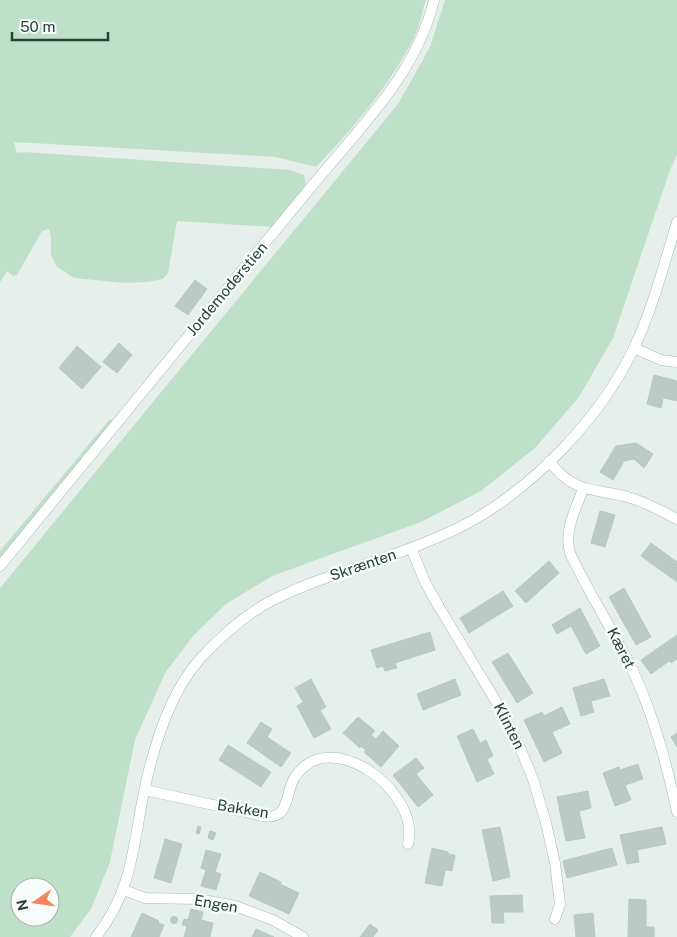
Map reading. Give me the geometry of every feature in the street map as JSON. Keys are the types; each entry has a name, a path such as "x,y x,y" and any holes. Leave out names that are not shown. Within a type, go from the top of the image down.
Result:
{"street":[{"name":"Jordemoderstien","path":"0,566 379,106 402,75 426,26 434,0"},
{"name":"Skrænten","path":"96,937 124,890 135,845 145,790 164,722 175,698 199,660 246,617 271,601 309,584 436,539 470,522 518,489 549,461 601,404 614,385 634,348 655,295 677,222"},
{"path":"634,348 661,360 677,362"},
{"path":"549,461 572,484 584,489 631,498 677,519"},
{"name":"Kæret","path":"584,489 570,525 568,535 570,553 626,657 650,711 669,772 677,812"},
{"name":"Klinten","path":"411,548 425,582 500,708 533,779 555,863 560,904 555,919"},
{"name":"Bakken","path":"145,790 263,816 273,816 284,808 291,784 305,765 321,758 343,759 367,769 392,792 403,808 409,823 408,844"},
{"name":"Engen","path":"124,890 145,898 199,899 235,906 273,920 303,937"}],"green space":[{"path":"0,0 426,0 415,35 393,74 356,123 316,167 276,157 14,142 17,153 290,170 304,175 306,185 273,227 177,221 168,273 163,279 125,283 74,278 56,266 51,255 49,229 42,231 17,275 13,276 7,271 0,282"},
{"path":"445,0 677,0 677,155 670,170 613,338 579,397 535,448 481,491 421,522 272,576 226,604 194,635 165,673 135,740 110,862 91,909 70,937 0,937 0,588 398,104 430,47"},
{"path":"110,419 113,421 0,559 0,551"}],"building":[{"path":"195,280 207,289 188,315 175,306"},
{"path":"119,343 132,355 117,373 103,362"},
{"path":"77,346 101,367 82,389 59,368"},
{"path":"654,375 677,381 677,401 663,398 661,408 647,404"},
{"path":"636,443 653,454 644,468 634,459 624,461 613,480 600,472 616,446"},
{"path":"600,511 615,515 605,547 591,543"},
{"path":"651,543 677,562 677,582 641,556"},
{"path":"549,561 559,573 526,603 515,591"},
{"path":"624,588 651,637 636,645 609,597"},
{"path":"503,591 513,606 469,633 460,618"},
{"path":"580,608 600,646 586,654 571,626 557,634 552,625"},
{"path":"430,632 435,650 395,663 397,668 385,671 383,666 377,668 371,650"},
{"path":"677,635 677,659 671,663 669,661 651,674 641,660"},
{"path":"508,653 533,693 517,703 492,662"},
{"path":"311,679 326,707 320,710 331,729 314,738 297,706 303,702 295,688"},
{"path":"455,679 461,695 423,710 417,694"},
{"path":"604,679 610,696 591,701 594,712 581,716 573,688"},
{"path":"562,707 570,724 552,732 562,753 544,762 524,720 542,712 544,716"},
{"path":"358,717 375,731 371,735 376,739 383,731 399,746 381,767 364,752 366,750 361,746 360,748 343,733"},
{"path":"261,722 272,729 267,737 291,753 281,767 247,743"},
{"path":"473,729 480,743 486,740 493,756 487,759 494,774 477,782 457,736"},
{"path":"677,733 677,747 671,737"},
{"path":"228,745 271,772 261,787 219,760"},
{"path":"416,758 424,768 416,774 433,795 418,807 393,775"},
{"path":"638,764 643,779 625,785 631,800 615,806 603,773 619,767 620,770"},
{"path":"588,791 591,808 579,811 585,838 566,841 557,797"},
{"path":"198,826 201,827 199,834 196,833"},
{"path":"500,827 510,877 493,881 482,830"},
{"path":"662,827 666,844 637,850 639,862 627,864 620,835"},
{"path":"210,831 216,833 213,840 208,838"},
{"path":"165,839 182,844 171,883 154,878"},
{"path":"432,848 455,855 452,871 445,870 442,886 425,883"},
{"path":"612,848 617,865 567,878 563,861"},
{"path":"206,850 221,854 215,872 221,874 216,890 201,886 206,870 201,868"},
{"path":"260,872 299,893 289,914 249,896"},
{"path":"522,895 523,912 503,912 504,923 492,923 490,896"},
{"path":"629,899 646,900 646,927 654,927 654,937 628,937"},
{"path":"191,909 203,912 201,920 213,923 210,937 184,937 187,926 182,925 184,919 188,920"},
{"path":"142,913 164,925 159,937 131,937"},
{"path":"593,913 595,937 576,937 574,915"},
{"path":"174,916 178,920 174,924 170,920"},
{"path":"370,924 378,930 373,937 360,937"},
{"path":"256,929 274,937 252,937"}]}
